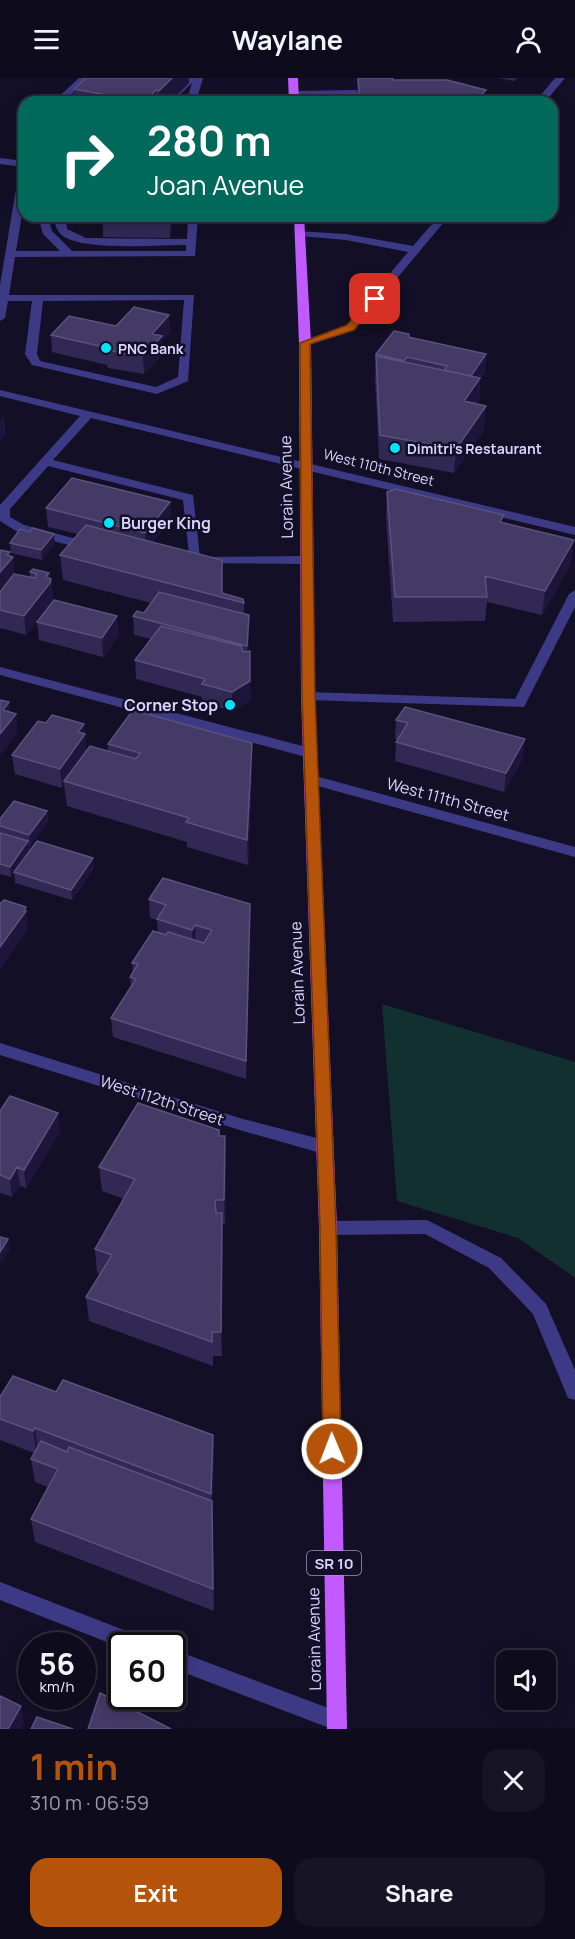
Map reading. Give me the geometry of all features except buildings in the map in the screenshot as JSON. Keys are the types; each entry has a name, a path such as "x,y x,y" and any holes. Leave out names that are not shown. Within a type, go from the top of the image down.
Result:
{"main road":[{"path":"293,78 294,96"},
{"name":"Lorain Avenue","path":"299,222 305,343 308,696 328,1228 337,1725"}],"street":[{"path":"64,96 84,78"},
{"path":"80,96 98,78"},
{"path":"173,96 192,78"},
{"path":"193,96 198,78"},
{"path":"545,96 560,78"},
{"path":"319,96 357,93"},
{"path":"0,161 18,163"},
{"path":"0,318 18,218"},
{"path":"46,222 47,232 69,254"},
{"path":"58,222 62,231 71,237 85,241 192,242"},
{"path":"11,254 191,254 193,222"},
{"path":"305,343 350,328 436,222"},
{"path":"300,233 346,237 416,249"},
{"path":"2,298 190,297 184,379 169,386 31,354 38,298"},
{"name":"West 110th Street","path":"0,393 575,531"},
{"path":"88,414 4,508 4,518 20,528 106,550"},
{"path":"45,462 189,498 188,560 308,560"},
{"path":"308,696 519,704 575,594"},
{"path":"0,672 310,753"},
{"name":"West 111th Street","path":"312,780 575,852"},
{"name":"West 112th Street","path":"0,1048 243,1125 324,1148"},
{"path":"328,1228 427,1227 495,1263 540,1310 570,1370 575,1392"},
{"path":"0,1591 108,1633"},
{"path":"186,1664 337,1725"}],"green space":[{"path":"382,1004 575,1062 575,1278 518,1238 397,1201"}],"place":[{"name":"PNC Bank","path":"106,348"},
{"name":"Dimitri's Restaurant","path":"395,448"},
{"name":"Burger King","path":"109,523"},
{"name":"Corner Stop","path":"230,705"}],"route":[{"path":"332,1449 328,1228 308,696 305,343 350,328 375,299"}]}
